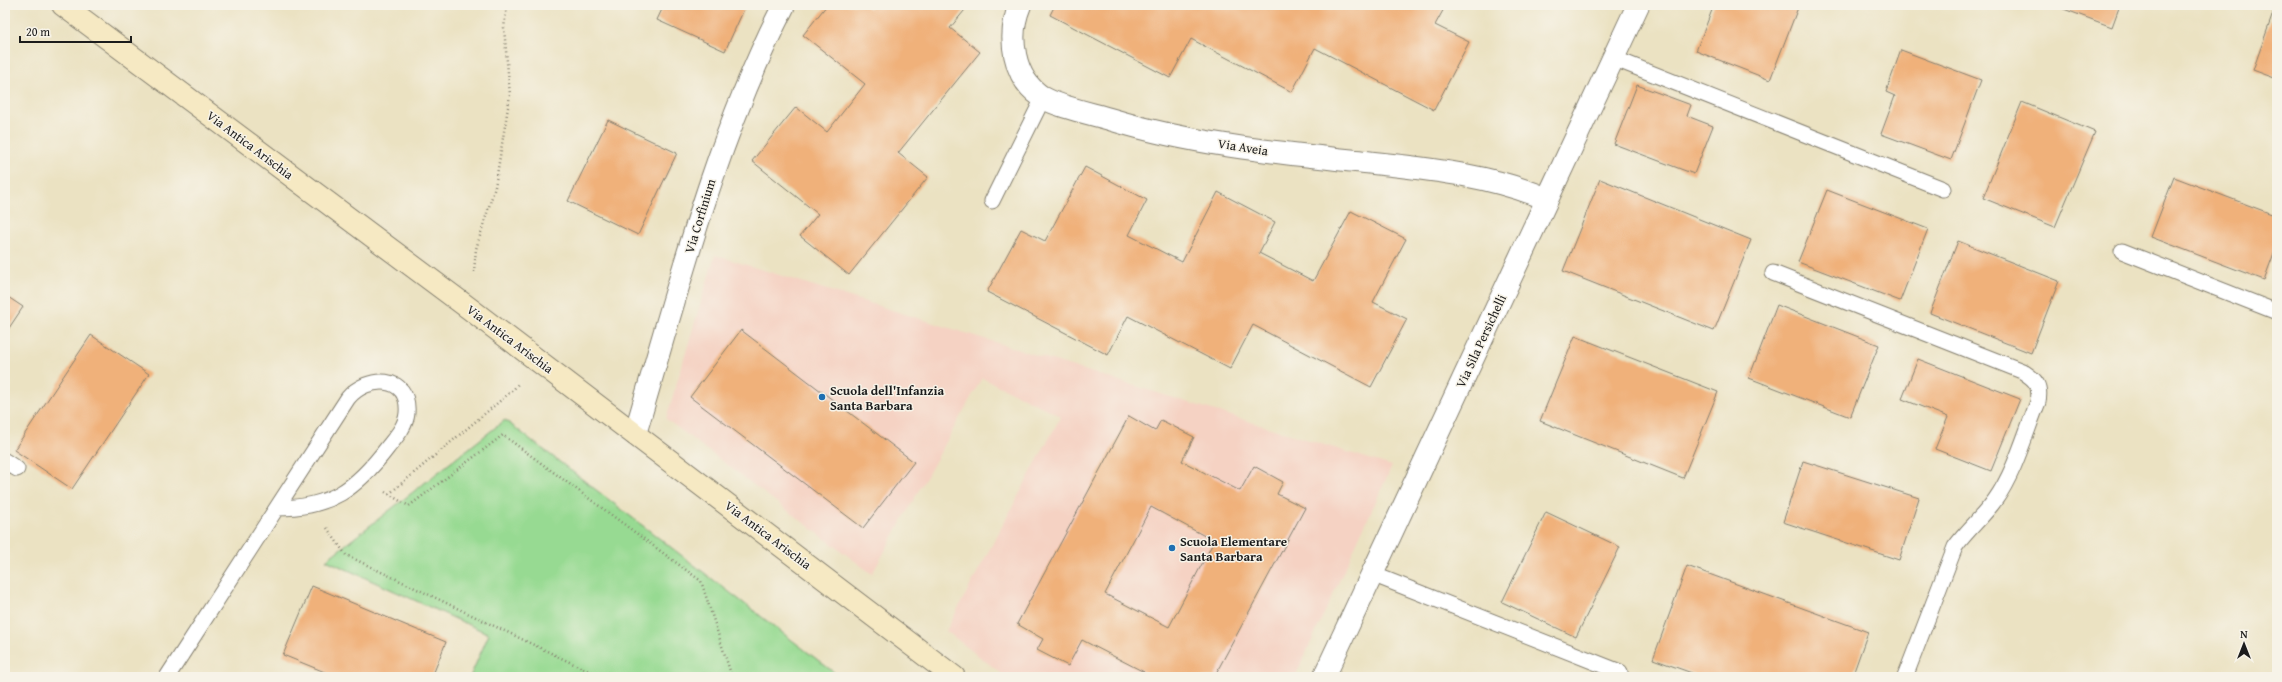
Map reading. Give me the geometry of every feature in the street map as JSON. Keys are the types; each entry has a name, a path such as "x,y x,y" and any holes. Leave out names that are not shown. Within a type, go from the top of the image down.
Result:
{"main road":[{"name":"Via Antica Arischia","path":"63,5 470,309 954,677"}],"street":[{"name":"Via Corfinium","path":"635,434 707,192 730,126 758,56 784,5"},
{"name":"Via Aveia","path":"1020,5 1014,39 1018,67 1028,84 1043,98 1124,123 1185,138 1247,149 1471,175 1520,188 1547,199"},
{"name":"Via Sila Persichelli","path":"1324,677 1638,5"}],"lane":[{"path":"1613,58 1943,189"},
{"path":"992,201 1043,98"},
{"path":"2122,251 2277,312"},
{"path":"1773,274 2022,371 2036,380 2040,390 2038,402 2006,480 1995,500 1965,532 1955,547 1905,677"},
{"path":"167,677 277,508 354,391 368,383 389,382 401,390 405,397 405,420 398,434 362,478 340,495 312,506 277,508"},
{"path":"1372,574 1620,672"}],"path":[{"path":"470,309 476,250 495,187 510,95 504,28 507,5"},
{"path":"389,494 513,390 536,360"},
{"path":"362,478 410,506 503,435 701,581 732,677"},
{"path":"312,506 346,555 601,677"}],"shaded area":[{"path":"715,255 1392,466 1295,677 1006,677 946,631 1061,416 982,378 872,574 666,419"}],"green space":[{"path":"505,420 840,677 470,677 489,634 326,560"}],"building":[{"path":"664,5 746,5 725,51 657,20"},
{"path":"827,5 864,5 869,9 873,5 969,5 950,28 980,52 898,153 928,177 849,275 800,236 818,214 752,161 796,107 827,132 865,84 803,35"},
{"path":"1055,5 1446,5 1435,25 1469,42 1434,110 1315,48 1292,92 1191,39 1170,78 1050,15"},
{"path":"1714,5 1799,5 1770,80 1696,51"},
{"path":"2053,5 2120,5 2112,27"},
{"path":"2277,5 2277,79 2253,70"},
{"path":"1901,50 1981,80 1951,160 1881,134 1895,96 1886,92"},
{"path":"1637,85 1691,105 1687,116 1713,126 1694,174 1614,144"},
{"path":"2022,102 2095,132 2055,227 1983,198"},
{"path":"608,120 677,153 638,235 568,201"},
{"path":"1085,167 1147,200 1129,235 1182,262 1218,192 1275,222 1259,253 1313,281 1351,211 1406,239 1373,302 1407,319 1371,387 1253,325 1230,369 1128,316 1108,355 987,292 1021,229 1045,241"},
{"path":"2174,177 2277,216 2277,245 2264,280 2151,237"},
{"path":"1600,179 1751,240 1714,331 1563,271"},
{"path":"1827,190 1928,229 1900,301 1798,262"},
{"path":"1958,241 2059,281 2031,353 1930,313"},
{"path":"5,295 23,307 5,334"},
{"path":"1777,305 1879,345 1850,417 1749,378"},
{"path":"741,330 914,462 863,528 690,397"},
{"path":"91,335 149,374 72,489 14,450"},
{"path":"1575,336 1718,392 1683,478 1540,421"},
{"path":"1918,359 2020,399 1991,471 1935,449 1948,417 1902,399"},
{"path":"1129,416 1155,431 1161,420 1194,437 1182,461 1240,491 1254,466 1283,482 1277,494 1305,508 1214,677 1141,677 1144,672 1082,640 1068,666 1037,650 1043,639 1017,624","holes":["1151,507 1214,541 1169,627 1105,594"]},
{"path":"1803,461 1919,498 1899,560 1783,522"},
{"path":"1546,512 1620,547 1576,637 1502,602"},
{"path":"1687,566 1868,632 1852,677 1703,677 1653,659"},
{"path":"312,586 446,642 432,677 337,677 283,655"}],"place":[{"name":"Scuola dell'Infanzia Santa Barbara","path":"822,397"},
{"name":"Scuola Elementare Santa Barbara","path":"1172,548"}]}
